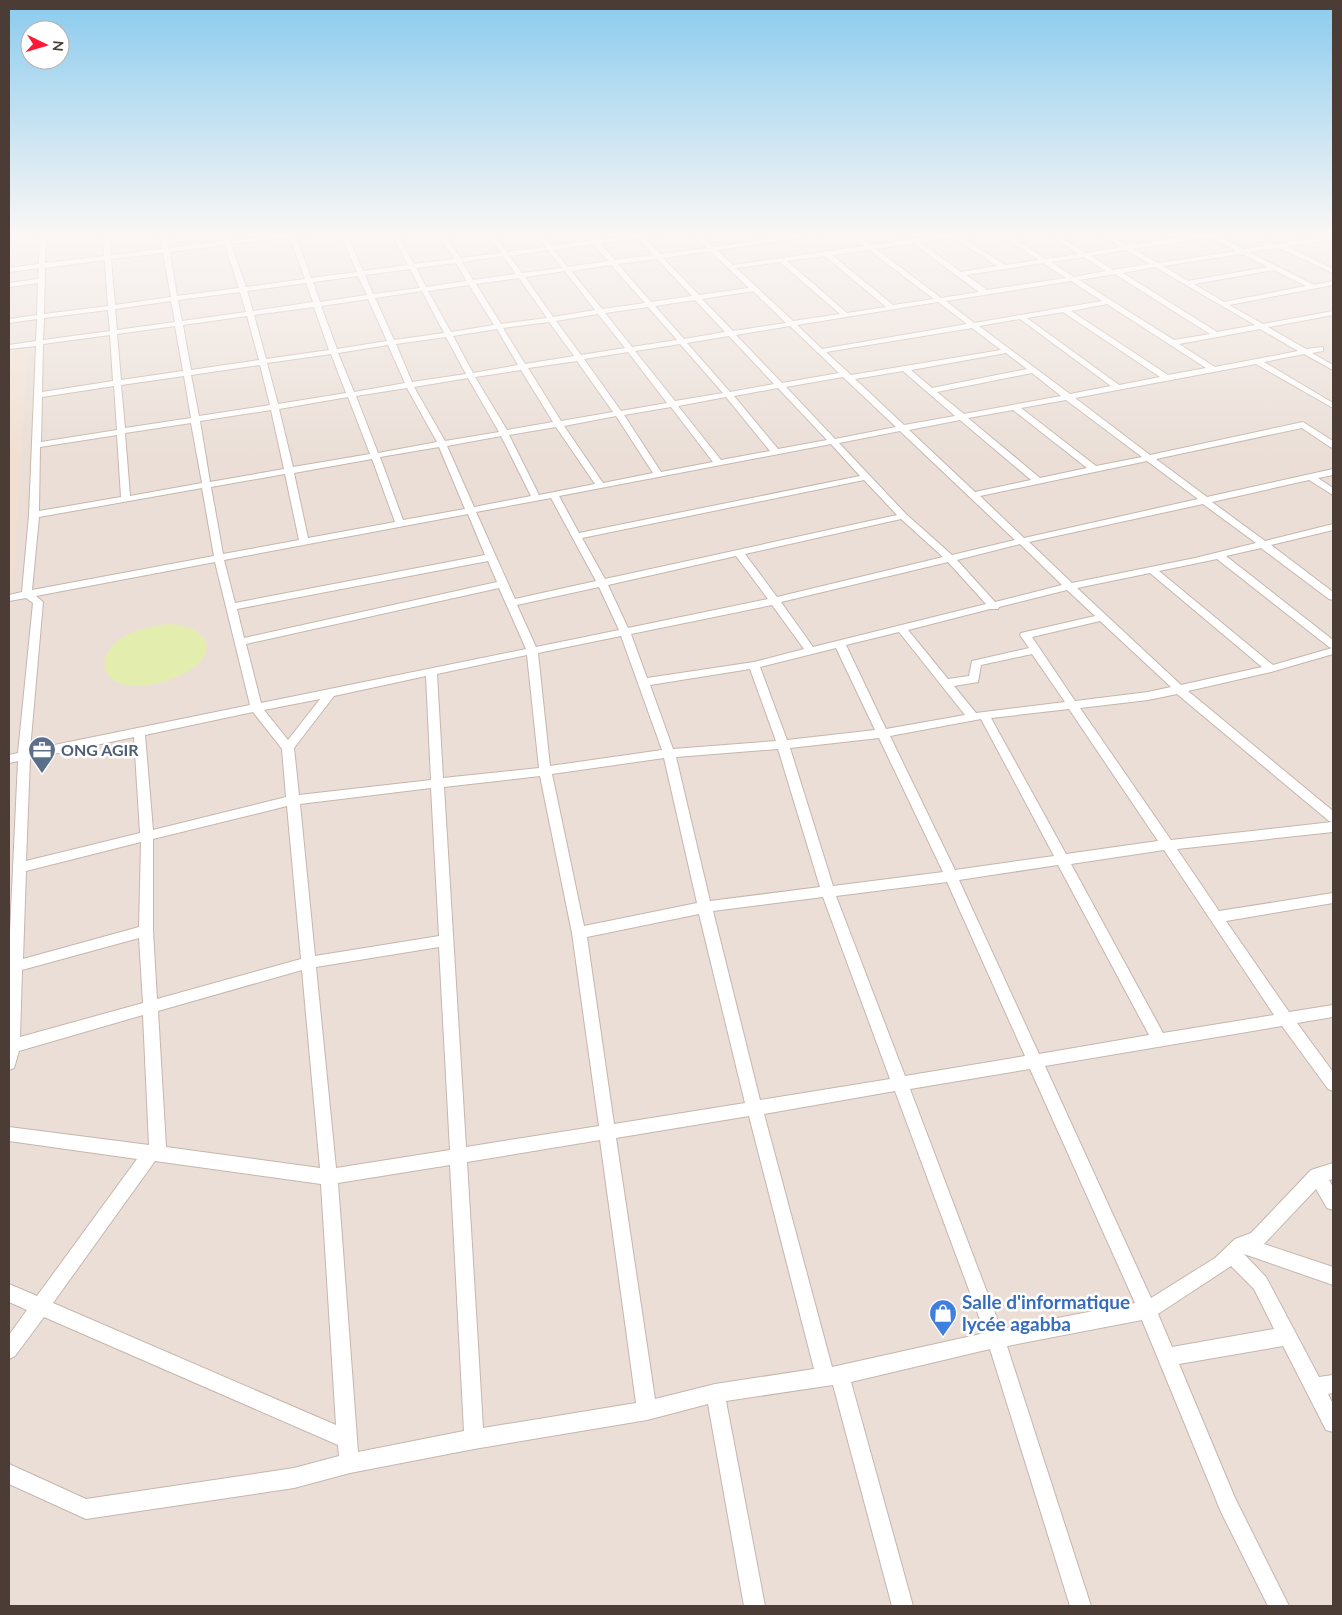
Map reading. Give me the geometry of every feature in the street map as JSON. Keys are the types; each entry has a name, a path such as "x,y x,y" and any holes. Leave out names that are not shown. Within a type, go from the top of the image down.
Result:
{"street":[{"path":"27,594 34,515 40,308"},
{"path":"9,321 97,308"},
{"path":"112,308 126,498"},
{"path":"176,308 219,558 256,708 288,748 329,1176 350,1464"},
{"path":"248,308 290,471 304,542"},
{"path":"9,347 285,308"},
{"path":"319,308 334,352 400,524"},
{"path":"378,308 410,386 442,444 532,651 545,771 579,933 647,1411"},
{"path":"434,308 470,376 504,432 536,498"},
{"path":"488,308 559,425 600,486"},
{"path":"543,308 580,358 658,474"},
{"path":"597,308 719,463"},
{"path":"38,395 448,336 623,308"},
{"path":"654,308 776,452"},
{"path":"708,308 903,516 950,558 994,606"},
{"path":"775,308 1181,691 1333,818"},
{"path":"838,308 847,316"},
{"path":"36,445 897,308"},
{"path":"951,308 1333,597"},
{"path":"821,351 1075,308"},
{"path":"1119,308 1213,369"},
{"path":"1173,308 1215,334"},
{"path":"1230,308 1333,368"},
{"path":"1066,310 1166,378"},
{"path":"1172,343 1333,313"},
{"path":"1021,317 1117,387"},
{"path":"9,598 1320,349"},
{"path":"34,515 504,432 559,425 728,394 1006,351"},
{"path":"1257,360 1333,406"},
{"path":"905,368 1039,482"},
{"path":"932,390 1032,371"},
{"path":"1014,407 1095,470"},
{"path":"974,495 1303,425 1333,445"},
{"path":"9,759 774,600 1022,541 1205,502 1333,472"},
{"path":"1310,477 1333,492"},
{"path":"576,536 867,478"},
{"path":"553,494 601,581 625,632 668,753 706,907 728,1007 832,1376 903,1606"},
{"path":"511,603 601,581 903,516"},
{"path":"643,682 754,665 1070,586 1152,570 1333,527"},
{"path":"738,552 811,651"},
{"path":"1218,555 1333,645"},
{"path":"231,607 491,557"},
{"path":"1152,570 1271,669"},
{"path":"240,642 503,584"},
{"path":"9,1063 12,1046 12,967 20,867 24,755 38,602 27,594"},
{"path":"1102,617 1025,635 1074,705 1165,845 1286,1020 1333,1084"},
{"path":"902,629 947,683 979,716 1064,861 1160,1041"},
{"path":"840,644 951,876 1147,1310 1228,1505 1278,1606"},
{"path":"947,683 974,679 976,663 1036,650"},
{"path":"20,867 292,800 545,771 668,753 783,745 884,733 979,716 1181,691 1271,669 1333,651"},
{"path":"754,665 783,745 828,892 996,1339 1081,1606"},
{"path":"430,672 474,1439"},
{"path":"288,748 330,693"},
{"path":"9,1350 155,1153 146,931 147,836 139,732"},
{"path":"579,933 706,907 1064,861 1165,845 1333,827"},
{"path":"1215,917 1333,898"},
{"path":"12,967 146,931"},
{"path":"12,1046 308,963 445,941"},
{"path":"9,1134 329,1176 756,1108 1333,1011"},
{"path":"9,1474 86,1509 294,1478 350,1464 474,1439 647,1411 715,1393 832,1376 996,1339 1147,1310 1221,1264 1236,1250 1257,1239 1317,1176 1333,1171"},
{"path":"1317,1176 1333,1202"},
{"path":"1236,1250 1333,1276"},
{"path":"1236,1250 1260,1283 1333,1424"},
{"path":"9,1294 347,1439"},
{"path":"1167,1358 1288,1336"},
{"path":"1314,1387 1333,1384"},
{"path":"715,1393 755,1606"}],"shaded area":[{"path":"9,308 1333,308 1333,1606 9,1606"},
{"path":"28,348 13,589 9,590 9,351"}],"green space":[{"path":"170,624 195,631 203,637 207,644 202,660 194,668 170,680 143,686 125,685 109,676 105,662 107,654 122,638 139,630"}],"place":[{"name":"ONG AGIR","path":"42,774"},
{"name":"Salle d'informatique lycée agabba","path":"943,1337"}]}
